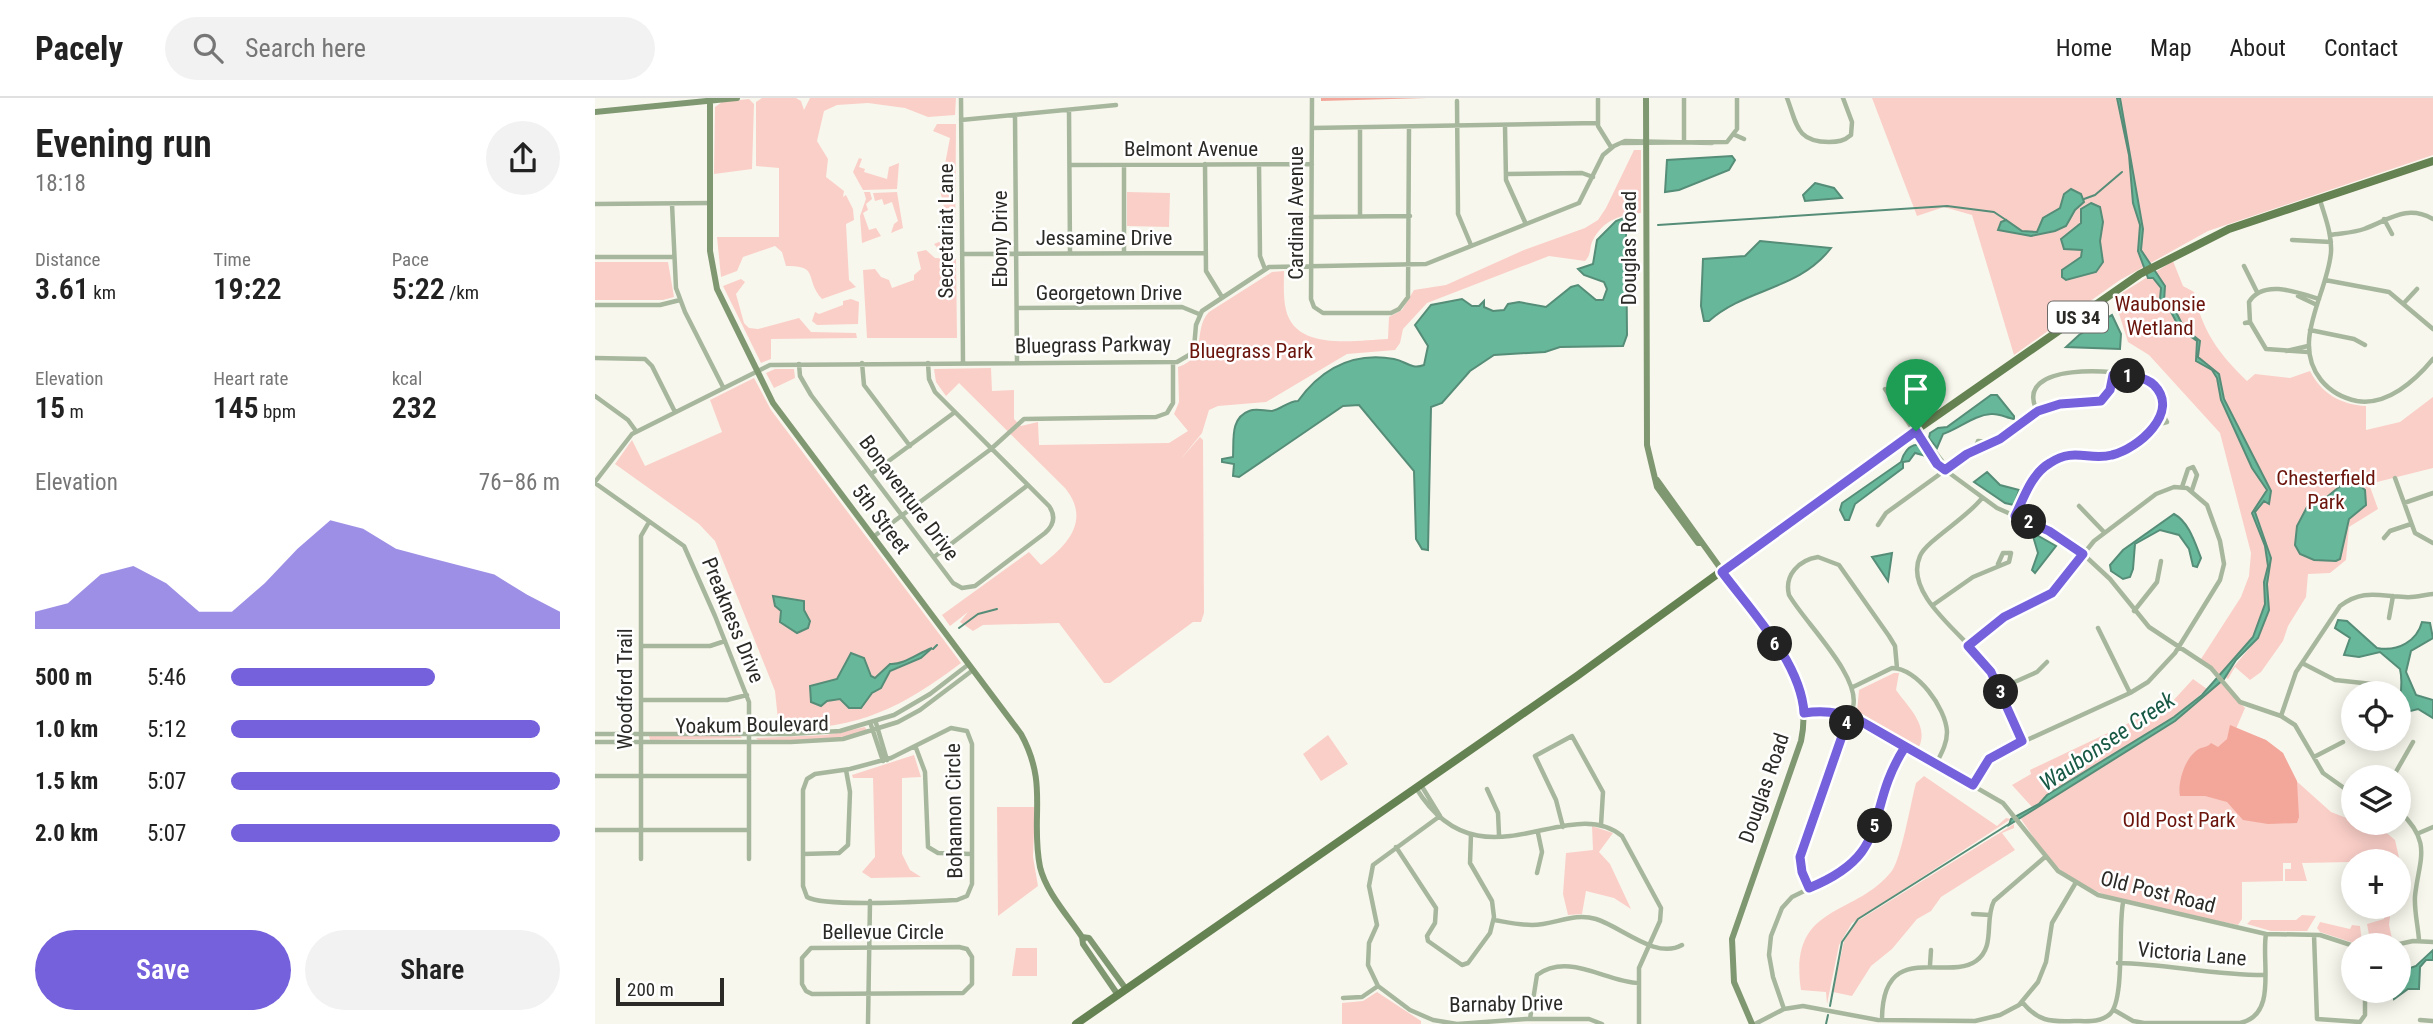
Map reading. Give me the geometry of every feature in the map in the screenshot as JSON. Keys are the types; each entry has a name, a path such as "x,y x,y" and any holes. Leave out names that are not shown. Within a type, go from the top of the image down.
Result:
{"main road":[{"name":"US 34","path":"1076,1024 1919,435 2140,274 2229,229 2433,161"}],"street":[{"path":"595,112 737,98"},
{"name":"Secretariat Lane","path":"961,98 963,363"},
{"name":"Cardinal Avenue","path":"1312,98 1311,302 1318,310 1328,314 1385,313 1398,309 1408,297 1409,127"},
{"name":"Douglas Road","path":"1646,98 1646,438 1657,480 1702,538 1702,543 1722,572 1790,665 1799,686 1804,713 1799,747 1732,939 1734,982 1753,1024"},
{"path":"1684,98 1684,140"},
{"path":"1646,143 1727,142 1735,135 1737,98"},
{"path":"1787,98 1800,131 1807,139 1839,142 1851,135"},
{"path":"1843,98 1852,122 1851,135"},
{"path":"1598,99 1598,124 1611,147"},
{"name":"5th Street","path":"710,101 710,251 715,283 772,403 1021,734 1033,758 1040,800 1040,866 1052,892 1082,937 1083,944 1118,995"},
{"path":"1457,101 1458,214 1471,245"},
{"path":"961,120 1116,105"},
{"path":"1069,110 1070,253"},
{"name":"Ebony Drive","path":"1015,116 1017,362"},
{"path":"1312,128 1598,124"},
{"path":"1505,126 1506,174 1525,222"},
{"path":"1360,128 1360,216"},
{"path":"1735,135 1744,139"},
{"path":"1851,135 1856,139"},
{"path":"1199,314 1265,269 1277,265 1410,265 1435,262 1525,222 1579,203 1611,147 1684,140 1712,143"},
{"path":"1205,164 1206,271 1222,297"},
{"name":"Belmont Avenue","path":"1070,165 1312,164"},
{"path":"1124,165 1124,253"},
{"path":"1259,165 1260,256 1265,269"},
{"path":"1506,174 1582,173 1593,177"},
{"path":"2319,198 2331,242 2325,281 2308,349 2312,367 2328,388 2343,397 2361,402 2381,399 2396,392 2433,359"},
{"path":"595,204 711,203"},
{"path":"672,204 673,257 680,300 723,387"},
{"path":"2330,235 2363,229 2408,212 2433,219"},
{"path":"1311,217 1410,216"},
{"path":"2384,219 2392,234"},
{"path":"2292,240 2331,242"},
{"name":"Jessamine Drive","path":"962,254 1205,253"},
{"path":"595,257 673,257"},
{"path":"2244,266 2257,292"},
{"path":"2325,281 2381,290 2404,303 2433,329"},
{"path":"2308,349 2266,349 2247,323 2248,305 2257,292 2272,288 2318,302"},
{"path":"2404,303 2417,289"},
{"path":"595,306 660,305 680,300"},
{"name":"Georgetown Drive","path":"1017,308 1182,307 1199,314"},
{"name":"Bluegrass Parkway","path":"595,482 629,436 636,431 770,365 1173,363 1192,351 1199,314"},
{"path":"2311,330 2354,339 2365,345"},
{"path":"595,358 639,357 648,361 675,412"},
{"path":"862,363 864,385 910,446"},
{"name":"Bonaventure Drive","path":"799,364 800,376 807,389 934,557 957,586 972,587 1045,533 1052,525 1052,510 935,392 929,379 928,363"},
{"path":"873,537 991,449 1024,419 1162,416 1173,403 1173,363"},
{"path":"2015,516 2033,479 2051,461 2072,454 2116,454 2156,425 2162,412 2161,396 2151,383 2136,376 2078,372 2045,378 2034,391 2033,400 2038,411"},
{"path":"1878,525 1886,513 1943,467 1993,443 2038,411 2060,404 2101,401 2110,390 2113,375"},
{"path":"1885,388 1919,435 1942,461 1943,467 1982,498 2049,531 2083,554 2110,579 2134,611 2178,648 2217,674 2243,704 2281,716 2299,729 2329,779 2341,787"},
{"path":"595,396 628,420 636,431"},
{"path":"871,475 955,412"},
{"path":"2182,487 2187,469 2193,467 2197,475 2192,490"},
{"path":"2395,478 2411,524 2420,538 2433,542"},
{"name":"Preakness Drive","path":"595,482 688,551 725,641 747,695 749,859"},
{"path":"934,557 1028,485"},
{"path":"1968,646 2004,617 2052,593 2104,532 2162,490 2182,487 2192,490 2208,509 2222,547 2224,571 2178,648 2161,670 2130,693 2022,741 1989,759 1973,785"},
{"path":"2404,503 2433,493"},
{"path":"1982,498 1963,520 1926,547 1920,556 1918,581 1933,605 1985,663 2022,741"},
{"path":"2079,506 2104,532"},
{"name":"Woodford Trail","path":"641,859 641,536 649,522"},
{"path":"2384,538 2390,531 2411,524"},
{"path":"1809,888 1802,872 1800,857 1854,701 1853,687 1789,595 1788,582 1792,573 1812,558 1828,559 1841,569 1892,641 1897,668"},
{"path":"2134,611 2157,582 2161,561"},
{"path":"1933,605 1973,577 1998,564"},
{"path":"2281,716 2302,663 2340,606 2361,594 2433,594"},
{"path":"2389,618 2393,596"},
{"path":"2098,628 2130,693"},
{"path":"641,646 703,646 725,641"},
{"path":"1999,689 2037,672 2046,662"},
{"path":"2302,663 2335,680 2344,681"},
{"name":"Yoakum Boulevard","path":"595,734 819,734 874,724 914,704 971,667"},
{"name":"Yoakum Boulevard","path":"595,742 832,741 876,732 920,710 971,667"},
{"path":"1853,687 1888,669 1897,668 1913,674 1943,717 1946,741 1936,764"},
{"path":"641,700 727,700 747,695"},
{"name":"Old Post Road","path":"1804,713 1823,712 1849,716 2003,803 2045,857 2075,884 2123,903 2266,934 2314,934 2341,942"},
{"path":"874,724 885,760"},
{"name":"Bohannon Circle","path":"951,728 963,728 971,736 972,889 964,898 870,901 810,899 803,887 804,783 815,774 846,770 885,760 916,748 951,728"},
{"path":"1563,827 1556,800 1535,755 1572,736 1603,792 1601,825"},
{"path":"2400,765 2413,742"},
{"path":"2314,757 2341,743"},
{"path":"1784,1009 1770,967 1771,936 1786,902 1847,870 1864,852 1890,771 1905,747"},
{"path":"916,748 925,772 927,847 938,853 972,854"},
{"path":"803,855 839,853 848,845 850,792 846,770"},
{"path":"595,776 749,776"},
{"path":"1419,786 1440,816 1458,831 1499,835 1538,833 1589,823 1601,825 1620,834 1631,846 1660,904 1661,916 1641,959 1639,1024"},
{"path":"1487,789 1498,813 1499,835"},
{"path":"1343,998 1361,997 1378,986 1367,963 1369,943 1377,918 1369,876 1380,857 1440,816"},
{"path":"2411,824 2419,833 2424,855 2415,894 2419,940"},
{"path":"2419,833 2433,827"},
{"path":"595,830 749,830"},
{"path":"1537,873 1542,852 1538,833"},
{"path":"1396,847 1436,908 1435,923 1427,936 1428,941 1462,965 1468,963 1490,933 1494,920 1492,901 1470,863 1471,834"},
{"path":"1882,1020 1884,999 1895,980 1914,968 1930,965 1964,966 1977,961 1987,947 1992,905 2045,857"},
{"path":"1753,1024 1784,1009 1803,1006 1882,1020 1988,1021 2022,1002 2041,976 2052,923 2075,884"},
{"path":"868,1024 870,901"},
{"path":"2022,1002 2036,1017 2047,1021 2099,1020 2114,1010 2118,997 2119,925 2123,903"},
{"path":"1973,914 1990,915"},
{"path":"1494,920 1534,925 1582,916 1601,921 1668,950 1682,944"},
{"path":"2114,1010 2139,1022 2205,1024 2243,1022 2259,1017 2263,1005 2266,934"},
{"path":"2314,934 2317,1019 2360,1022 2365,1015 2365,1003"},
{"name":"5th Street","path":"1082,937 1089,938 1126,989"},
{"path":"2411,942 2433,942"},
{"name":"Bellevue Circle","path":"963,947 971,952 972,984 966,993 870,994 812,994 806,991 802,984 803,958 808,949 963,947"},
{"path":"1930,965 1931,950"},
{"name":"Victoria Lane","path":"2118,963 2156,964 2233,975 2264,975"},
{"path":"1530,1019 1537,975 1542,972 1574,967 1590,969 1618,980 1639,983"},
{"name":"Barnaby Drive","path":"1378,986 1410,1010 1433,1020 1457,1024 1530,1019 1589,1019 1602,1024"},
{"path":"2420,1020 2433,1021"}],"green space":[{"path":"762,98 796,98 801,101 804,110 810,98 956,98 955,115 928,117 905,108 868,103 837,105 824,111 817,141 828,159 826,177 844,191 843,197 846,195 853,209 854,220 846,224 849,280 856,287 822,299 808,271 797,266 786,266 782,252 775,246 743,257 737,271 721,277 717,237 779,237 779,168 756,166 756,102"},
{"path":"1872,98 2433,98 2433,155 2208,231 2120,280 2014,355 1972,215 1944,207 1917,216"},
{"path":"749,99 754,104 752,169 714,174 715,107 722,102"},
{"path":"937,124 956,124 955,250 939,250 934,244 951,237 940,190 950,138 933,131"},
{"name":"Bluegrass Park","path":"1634,150 1641,150 1641,213 1620,217 1602,227 1593,240 1585,261 1549,256 1427,303 1403,329 1400,343 1395,350 1347,354 1266,402 1218,406 1209,410 1202,433 1180,460 1200,437 1203,440 1204,613 1201,622 1193,622 1110,683 1104,683 1059,623 983,625 973,631 960,622 968,612 950,626 942,615 1029,552 1041,565 1060,549 1073,531 1076,511 1065,488 959,383 946,396 936,382 934,369 991,368 992,391 1014,390 1014,419 1021,426 1038,422 1039,445 1169,443 1188,431 1174,414 1179,402 1178,367 1194,357 1204,319 1209,312 1272,272 1284,271 1286,310 1292,323 1302,332 1329,341 1388,339 1389,317 1402,310 1414,290 1446,285 1524,250 1585,228 1598,220"},
{"path":"859,158 862,159 859,167 865,169 864,172 887,179 889,167 899,163 897,189 863,190 853,172"},
{"path":"864,192 870,192 872,199 866,204 868,210 863,213 869,230 876,228 881,236 862,243 860,216 866,199"},
{"path":"897,192 903,228 891,233 898,221 892,202 884,205 882,199 875,201 873,193"},
{"path":"1127,192 1170,193 1169,227 1127,226"},
{"path":"926,250 935,258 956,259 957,338 867,338 863,270 875,269 881,277 889,280 892,288 914,280 914,275 921,269 917,252"},
{"path":"2173,261 2183,286 2194,292 2202,319 2213,341 2247,381 2255,374 2290,378 2310,371 2320,386 2333,396 2348,403 2366,406 2366,430 2400,422 2433,397 2433,468 2369,484 2378,509 2349,527 2346,560 2330,573 2308,574 2306,597 2288,626 2283,641 2261,672 2250,680 2235,667 2228,679 2225,677 2258,638 2268,610 2264,609 2253,637 2220,675 2201,659 2241,597 2249,576 2251,553 2220,433 2149,355 2128,342 2114,298"},
{"path":"595,262 668,262 674,297 663,300 595,300"},
{"path":"741,279 745,282 736,294 744,323 749,328 758,329 799,318 811,332 856,333 857,338 771,339 771,359 761,363 723,286"},
{"path":"851,299 859,302 858,324 817,325 812,321 815,312 819,314"},
{"path":"775,369 794,369 795,378 774,388 766,373"},
{"path":"754,378 771,410 961,663 918,693 876,714 855,721 832,726 779,729 775,691 715,541 699,524 615,464 632,440 645,466 722,432 710,400"},
{"path":"1899,673 1896,690 1919,724 1919,747 1857,712 1859,690"},
{"path":"2193,679 2207,689 2174,717 2047,795 2039,804 2032,807 2012,785 2031,774 2030,770 2171,703"},
{"name":"Old Post Park","path":"2220,682 2245,708 2236,729 2266,740 2283,753 2293,778 2331,812 2341,816 2341,835 2389,835 2395,840 2397,849 2341,849 2341,862 2302,863 2307,881 2285,881 2285,869 2291,869 2291,863 2283,863 2283,881 2242,882 2242,919 2238,925 2123,901 2100,893 2062,871 2045,853 2021,819 2175,721"},
{"path":"865,727 867,731 834,739 759,741 756,738 826,735"},
{"path":"1328,735 1348,764 1321,781 1303,754"},
{"path":"649,736 740,736 742,738 650,740"},
{"path":"914,755 921,777 902,778 902,854 910,870 921,877 871,878 862,872 875,857 873,778 853,778 852,775"},
{"path":"1924,776 1997,826 2006,818 2011,819 1852,923 1839,945 1827,1004 1826,992 1801,990 1800,962 1804,941 1814,927 1827,916 1876,887 1891,872 1902,844 1916,783"},
{"path":"997,807 1035,807 1033,857 1038,886 998,916"},
{"path":"2014,824 2014,828 2002,833 2015,850 1941,897 1931,911 1917,919 1892,949 1871,966 1852,996 1833,992 1844,941 1856,922"},
{"path":"1592,826 1613,833 1599,852 1610,864 1631,909 1614,898 1586,891 1582,914 1568,915 1563,894 1566,853 1593,850"},
{"path":"2302,915 2316,916 2307,931 2271,931 2247,924 2251,920 2296,920"},
{"path":"2390,919 2391,933 2369,933 2367,924"},
{"path":"2320,922 2350,929 2352,925 2360,926 2361,933 2341,933 2341,939 2320,932 2317,928"},
{"path":"1016,948 1037,948 1037,976 1012,976"},
{"path":"1377,992 1421,1021 1421,1024 1342,1024 1342,1003 1363,1001"}],"shaded area":[{"path":"1321,98 1427,98 1321,101"},
{"path":"2117,98 2120,98 2143,229 2141,250 2165,286 2164,302 2175,310 2184,328 2200,341 2198,357 2219,374 2224,399 2271,491 2269,504 2264,501 2255,512 2271,558 2267,584 2269,610 2258,638 2236,660 2224,679 2175,721 2009,825 2011,819 2039,804 2047,795 2174,717 2202,695 2253,637 2265,604 2264,582 2268,566 2265,546 2252,513 2267,490 2252,468 2221,400 2217,378 2212,370 2196,361 2197,341 2180,329 2170,310 2160,299 2161,288 2153,278 2148,278 2138,251 2140,225 2133,203 2129,155"},
{"path":"1732,156 1735,160 1729,170 1679,190 1665,192 1667,160"},
{"path":"1815,183 1834,188 1842,198 1805,201 1803,195"},
{"path":"2071,189 2081,194 2084,202 2075,210 2066,226 2031,236 1998,230 2001,222 2006,220 2022,231 2037,232 2043,218 2060,208 2064,194"},
{"path":"2091,203 2100,207 2103,222 2100,241 2103,262 2096,272 2066,280 2062,277 2062,270 2081,257 2082,250 2064,249 2061,239 2081,223 2081,209"},
{"path":"1624,218 1630,223 1626,233 1627,335 1623,346 1560,347 1545,352 1494,355 1470,371 1442,403 1431,407 1428,550 1422,549 1416,539 1414,471 1359,405 1343,406 1239,477 1233,476 1234,464 1222,462 1222,459 1233,457 1234,430 1243,414 1254,410 1272,411 1298,401 1317,380 1340,365 1379,357 1409,365 1424,365 1428,346 1415,325 1431,305 1462,299 1472,306 1479,306 1484,301 1484,307 1493,311 1504,310 1508,304 1519,302 1546,307 1571,287 1578,285 1596,300 1603,300 1607,289 1604,282 1584,275 1578,269 1593,264 1597,240 1616,221"},
{"path":"1760,241 1831,248 1804,272 1739,302 1709,321 1704,321 1701,306 1703,259 1745,256"},
{"path":"2112,315 2121,334 2120,349 2066,347 2079,335"},
{"path":"1991,395 1997,395 2014,419 1994,414 1979,417 1943,434 1937,448 1929,438 1930,433 1947,427"},
{"path":"1918,445 1926,456 1915,453 1909,461 1903,462 1903,468 1855,504 1849,520 1845,520 1840,510 1842,503 1901,462 1907,450"},
{"path":"1987,472 2000,485 2019,490 2014,505 2005,503 1974,482"},
{"path":"2356,482 2365,490 2366,505 2349,519 2340,559 2314,560 2300,554 2295,545 2297,526 2307,507 2322,501 2344,483"},
{"path":"2174,514 2188,527 2194,540 2201,558 2197,567 2193,566 2189,549 2179,535 2160,530 2135,544 2130,577 2123,579 2111,571 2110,565 2123,550"},
{"path":"2035,534 2056,546 2035,573 2032,570 2038,553 2033,536"},
{"path":"1892,553 1888,581 1872,557"},
{"path":"773,596 804,601 804,610 810,621 808,628 797,633 780,622 781,611 775,606"},
{"path":"2338,620 2347,621 2377,648 2385,649 2399,647 2411,640 2422,622 2430,623 2433,638 2411,651 2406,672 2410,681 2401,681 2400,669 2380,652 2359,657 2344,655 2350,638 2335,628"},
{"path":"932,648 921,658 890,671 881,688 872,693 861,708 849,708 840,699 827,701 821,706 811,702 810,686 837,679 851,653 864,658 871,676 875,678 890,664 906,661"},
{"path":"2411,684 2416,695 2433,700 2433,718 2418,709 2411,711"},
{"path":"2230,725 2266,740 2283,753 2297,781 2297,823 2268,824 2243,820 2227,802 2205,796 2180,796 2181,776 2191,756 2211,743 2218,747 2227,739"},
{"path":"2433,950 2433,960 2426,960 2420,967 2419,989 2411,989 2411,968"}],"waterway":[{"path":"2084,199 2095,195 2122,172"},
{"path":"1658,225 1947,206 1994,212 2006,220"},
{"path":"959,628 978,614 997,609"},
{"path":"933,649 937,645"},
{"name":"Waubonsee Creek","path":"1830,1006 1842,942 1858,919 2009,824"},
{"name":"Waubonsee Creek","path":"1826,1024 1828,1015"}],"route":[{"path":"1916,431 1722,572 1790,665 1799,686 1804,713 1823,712 1849,716 1905,747 1890,771 1871,839 1864,852 1838,876 1809,888 1802,872 1800,857 1849,716 1857,719 1973,785 1989,759 2022,741 1991,672 1968,646 2004,617 2033,605 2052,593 2083,554 2049,531 2015,516 2033,479 2051,461 2072,454 2106,456 2122,451 2156,425 2162,412 2162,402 2159,391 2146,380 2136,376 2113,375 2110,390 2101,401 2060,404 2038,411 2009,434 1967,454 1945,470 1937,464 1916,431"}],"park label":[{"name":"Waubonsie Wetland","path":"2160,316"},
{"name":"Chesterfield Park","path":"2326,490"}]}
